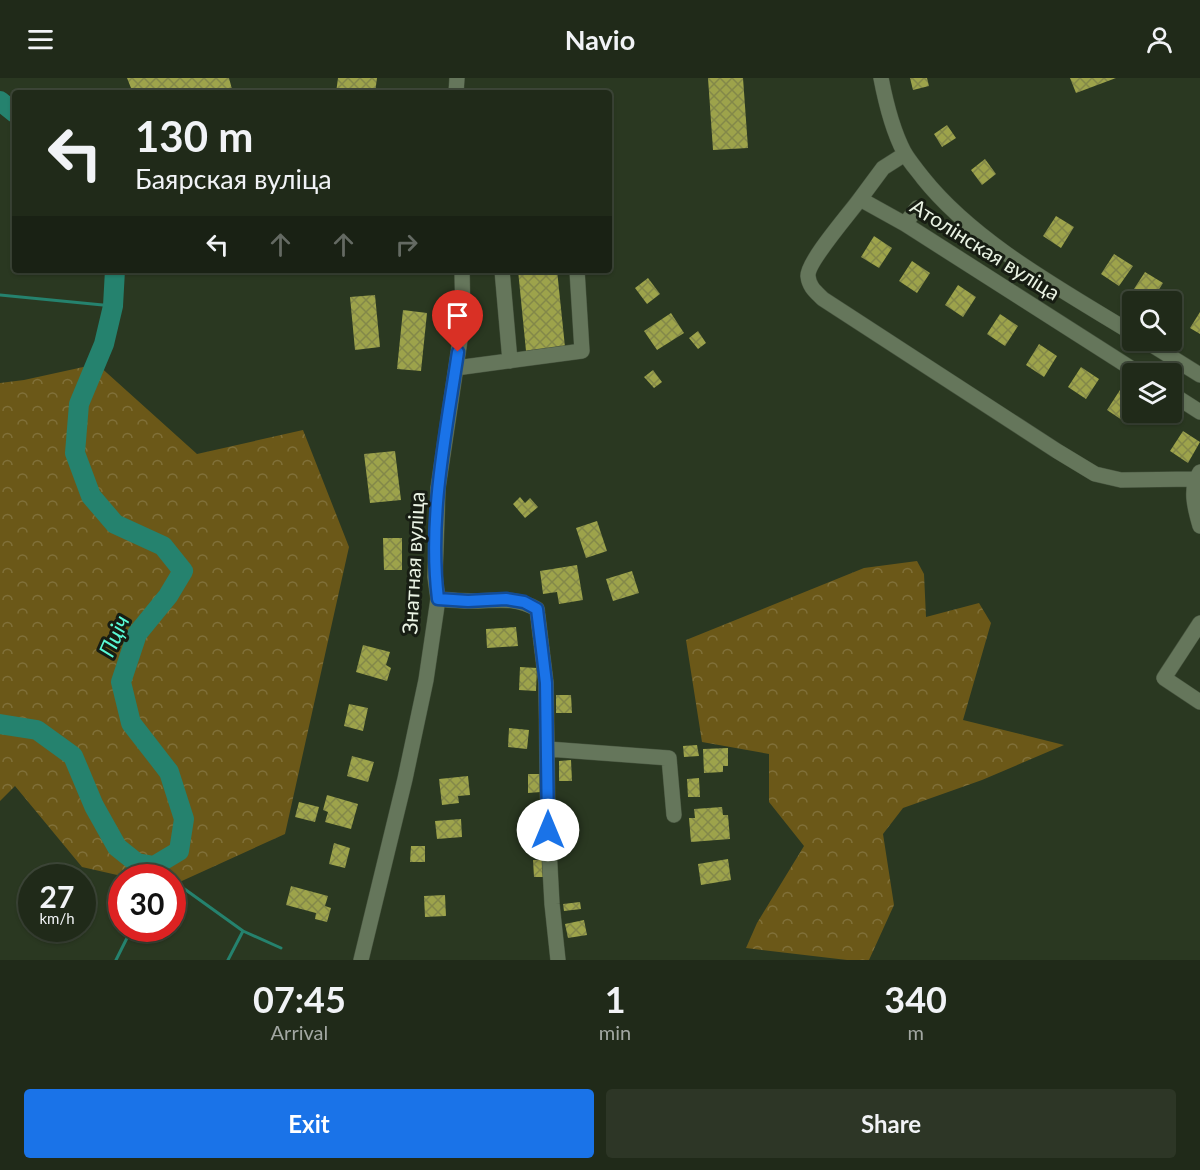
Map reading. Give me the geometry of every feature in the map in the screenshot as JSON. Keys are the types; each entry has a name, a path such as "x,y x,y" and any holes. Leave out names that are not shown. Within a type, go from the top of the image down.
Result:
{"street":[{"name":"Атолінская вуліца","path":"881,78 888,112 905,154 939,197 983,236 1051,283 1122,327"},
{"path":"905,154 884,168 816,257 808,274 810,287 823,299 1057,452 1095,474 1121,480 1198,475 1194,505 1200,526"},
{"name":"Атолінская вуліца","path":"860,199 905,224 1123,363"},
{"path":"905,224 917,208"},
{"name":"Знатная вуліца","path":"361,960 424,691 438,599 435,577 438,488 463,320 462,273"},
{"path":"502,273 510,361"},
{"path":"456,368 582,351 577,273"},
{"path":"1162,351 1200,375"},
{"path":"1182,400 1200,412"},
{"path":"438,599 468,601 506,599 524,602 537,609 546,683 548,830 558,960"},
{"path":"1200,623 1164,678 1200,702"},
{"path":"548,749 669,758 674,815"}],"green space":[{"path":"97,364 197,454 303,430 349,547 285,834 186,879 186,864 108,864 108,873 96,870 96,864 80,864 15,786 0,801 0,383"},
{"path":"917,561 924,574 926,617 979,603 991,623 963,720 1064,745 982,780 903,808 883,834 894,905 869,960 847,960 746,948 757,923 804,846 769,802 769,754 702,742 686,640 864,568"}],"building":[{"path":"127,78 229,78 232,90 132,90"},
{"path":"338,78 377,78 375,90 336,90"},
{"path":"708,78 743,78 748,148 713,150"},
{"path":"910,78 927,78 929,86 913,90"},
{"path":"1070,78 1116,78 1076,93"},
{"path":"947,125 956,138 942,147 934,134"},
{"path":"985,159 996,174 982,185 971,170"},
{"path":"1056,216 1074,227 1061,248 1043,236"},
{"path":"874,236 892,248 879,268 861,257"},
{"path":"1114,254 1133,266 1119,286 1101,274"},
{"path":"912,261 930,273 917,293 899,281"},
{"path":"1145,272 1163,283 1158,291 1133,291"},
{"path":"518,273 557,273 565,347 526,351"},
{"path":"648,278 660,294 647,304 635,288"},
{"path":"958,285 976,297 963,317 945,305"},
{"path":"375,295 380,347 355,350 350,297"},
{"path":"403,310 427,313 421,371 397,369"},
{"path":"1200,312 1200,334 1190,328"},
{"path":"671,313 684,333 657,350 644,331"},
{"path":"1000,314 1018,326 1005,346 987,334"},
{"path":"698,331 706,343 698,349 689,338"},
{"path":"1039,344 1057,356 1044,377 1026,365"},
{"path":"1081,367 1099,379 1086,399 1068,387"},
{"path":"653,370 662,382 654,388 644,377"},
{"path":"1120,390 1122,391 1122,420 1107,410"},
{"path":"1183,431 1200,442 1188,463 1170,451"},
{"path":"395,451 401,500 370,503 364,454"},
{"path":"520,497 525,503 530,498 538,507 525,518 513,504"},
{"path":"597,521 607,551 586,558 576,528"},
{"path":"383,538 402,538 402,570 384,570"},
{"path":"577,565 583,600 559,604 557,592 543,594 540,571"},
{"path":"632,571 639,593 613,601 606,579"},
{"path":"516,627 518,646 487,648 486,629"},
{"path":"363,645 390,652 386,665 391,668 387,681 356,672"},
{"path":"520,667 537,668 536,691 519,690"},
{"path":"556,695 571,695 572,713 556,713"},
{"path":"349,704 368,708 363,731 344,726"},
{"path":"509,728 529,730 527,749 508,747"},
{"path":"697,745 699,756 684,757 683,746"},
{"path":"728,748 728,766 723,766 723,772 704,773 703,749"},
{"path":"352,756 374,762 368,782 347,776"},
{"path":"571,760 572,781 559,781 559,761"},
{"path":"528,774 541,774 541,792 528,793"},
{"path":"468,776 470,795 458,796 459,803 442,805 439,779"},
{"path":"699,778 700,797 688,797 687,779"},
{"path":"327,795 358,804 351,829 325,822 328,812 323,810"},
{"path":"299,802 319,807 315,822 295,817"},
{"path":"722,807 723,815 728,815 730,839 691,842 689,818 695,818 694,809"},
{"path":"461,819 462,837 437,839 435,821"},
{"path":"334,843 350,848 345,868 329,864"},
{"path":"411,846 425,846 425,862 410,862"},
{"path":"728,859 731,880 701,885 698,864"},
{"path":"533,860 544,860 545,877 534,877"},
{"path":"291,886 328,896 325,906 331,908 327,922 315,919 316,913 286,905"},
{"path":"445,895 446,916 425,917 424,896"},
{"path":"580,902 581,909 564,911 563,904"},
{"path":"584,920 587,935 568,938 565,924"}],"waterway":[{"name":"Пціч","path":"0,101 12,111"},
{"name":"Пціч","path":"0,724 37,730 73,756 94,806 117,847 137,863 154,866 179,851 184,819 169,772 131,723 121,682 137,634 168,596 183,571 163,546 115,524 91,496 75,453 79,404 104,344 113,306 115,273"},
{"path":"0,295 113,306"},
{"path":"186,890 243,931 228,960"},
{"path":"243,931 281,948"},
{"path":"116,960 125,942"}],"route":[{"path":"458,352 438,488 435,577 438,599 490,601 506,599 524,602 537,609 546,683 548,830"}]}
